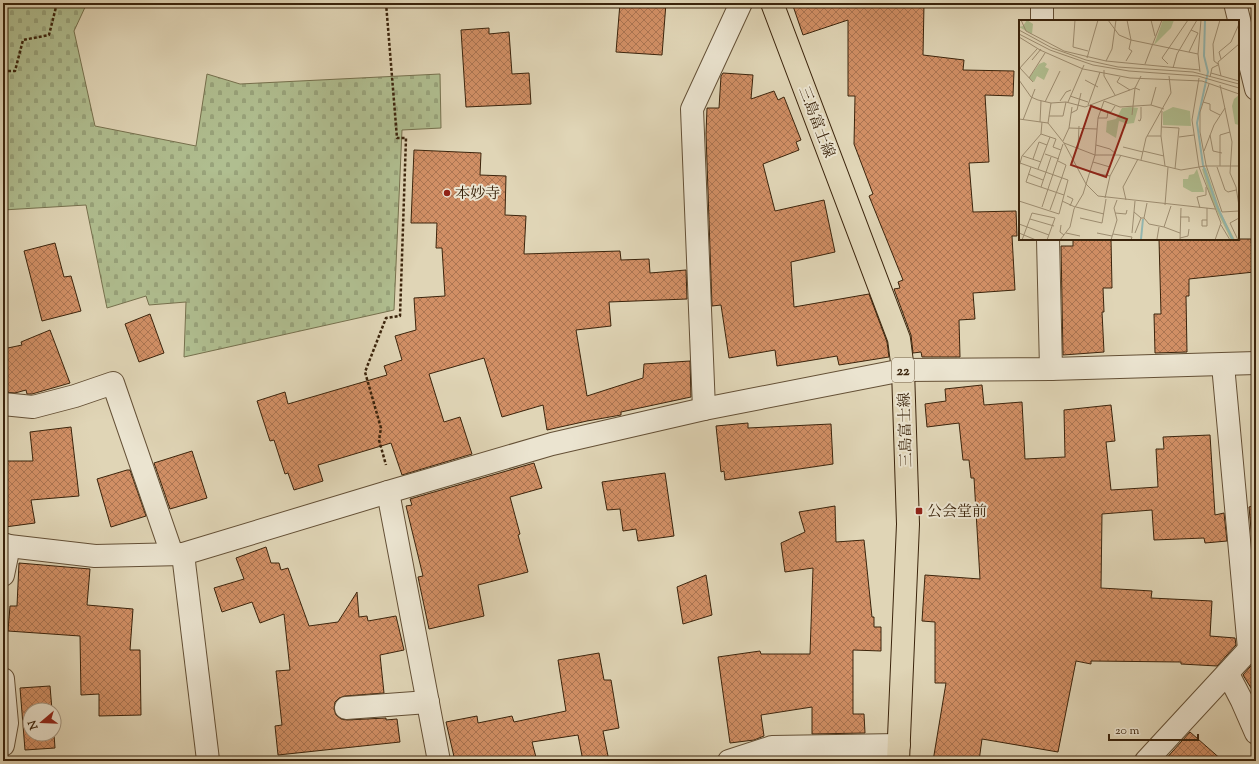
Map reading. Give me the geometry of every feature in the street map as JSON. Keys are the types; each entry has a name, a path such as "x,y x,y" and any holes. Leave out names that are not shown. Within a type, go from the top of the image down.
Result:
{"main road":[{"name":"三島富士線","path":"772,3 899,339 903,370 908,524 899,753"}],"street":[{"path":"704,409 692,109 741,3"},
{"path":"1042,3 1042,20"},
{"path":"1235,3 1256,89"},
{"path":"1048,240 1051,369"},
{"path":"3,575 6,545 95,556 177,554 552,444 704,409 903,370 1051,369 1256,363"},
{"path":"1146,761 1228,674 1252,646 1223,365"},
{"path":"3,404 33,407 75,396 113,383 177,554 208,760"},
{"path":"391,491 439,761"},
{"path":"1228,674 1256,733"},
{"path":"3,679 8,723 3,745"},
{"path":"346,708 428,702"},
{"path":"729,761 772,747 899,753"}],"path":[{"path":"3,71 15,71 23,40 49,35 57,3"},
{"path":"386,3 397,138 406,138 400,316 386,318 365,372 381,428 379,440 391,491"}],"green space":[{"path":"3,3 87,3 74,31 95,126 196,146 207,74 240,84 440,74 441,128 402,130 394,310 184,357 186,302 149,305 146,296 107,308 86,205 3,210"}],"building":[{"path":"620,3 666,3 662,55 616,52"},
{"path":"792,3 924,4 923,55 964,60 963,70 1014,71 1013,96 985,95 989,162 969,163 973,212 1016,211 1017,236 1012,236 1015,290 973,293 975,319 959,320 960,357 922,357 921,352 913,353 911,335 894,289 900,288 898,282 903,280 869,196 873,194 854,144 855,96 848,96 848,20 803,35"},
{"path":"489,28 489,34 509,32 512,74 529,73 531,104 466,107 461,30"},
{"path":"723,73 753,75 751,99 774,91 778,100 784,97 801,140 796,142 799,150 763,164 775,211 824,200 835,252 791,262 794,307 869,294 887,342 889,357 839,365 837,356 777,366 775,350 729,358 721,305 712,306 706,134 707,108 719,108 721,76"},
{"path":"414,150 481,153 480,175 506,176 505,215 526,216 524,254 620,251 621,260 649,259 650,273 686,270 687,299 609,302 611,326 576,330 587,396 643,378 644,364 690,361 691,397 621,412 621,415 547,430 543,405 502,417 484,358 429,374 444,422 460,417 472,454 402,475 391,443 318,465 323,481 294,490 288,473 285,474 274,440 270,441 257,401 285,392 288,404 387,375 384,366 402,360 395,336 416,330 414,298 445,296 442,248 436,248 437,223 411,223"},
{"path":"1251,239 1254,272 1189,279 1189,296 1186,296 1187,352 1155,353 1154,314 1161,314 1159,240"},
{"path":"1073,240 1111,240 1112,288 1103,288 1104,312 1102,312 1104,352 1063,355 1061,246 1073,246"},
{"path":"55,243 64,277 71,276 81,311 42,321 24,251"},
{"path":"150,314 164,353 139,362 125,324"},
{"path":"50,330 70,383 32,394 27,394 26,390 15,393 5,392 3,382 3,349 22,345 21,342"},
{"path":"982,385 984,405 1022,402 1025,459 1065,457 1064,410 1111,405 1115,441 1106,442 1111,490 1158,487 1156,449 1164,449 1163,437 1210,435 1215,515 1224,513 1227,541 1205,543 1204,538 1154,540 1152,510 1102,514 1101,588 1152,591 1151,598 1212,601 1210,636 1235,638 1236,645 1217,666 1181,664 1181,662 1091,661 1091,664 1076,661 1058,752 982,739 979,761 933,761 946,683 935,683 935,622 922,621 925,575 980,579 974,478 971,478 969,460 963,460 959,423 927,427 925,404 946,401 945,389"},
{"path":"748,423 748,428 831,424 833,464 725,480 724,471 721,472 716,426"},
{"path":"71,427 79,496 31,500 35,523 5,527 3,461 33,461 30,432"},
{"path":"192,451 207,498 170,509 154,463"},
{"path":"534,463 542,488 510,497 528,572 478,585 484,616 429,629 418,577 423,576 406,506 412,505 410,499"},
{"path":"130,470 146,516 111,527 97,479"},
{"path":"665,473 674,536 638,541 636,529 623,531 620,509 607,510 602,482"},
{"path":"1256,505 1256,539 1252,540 1249,507"},
{"path":"835,506 836,542 864,540 872,617 874,617 874,627 881,627 881,651 853,650 853,714 864,714 865,733 812,734 812,707 761,715 764,736 754,740 730,743 718,657 760,651 761,654 810,654 813,568 785,572 781,543 805,532 799,512"},
{"path":"266,547 271,563 279,563 281,570 288,568 309,626 338,622 357,592 359,617 367,616 368,621 396,616 404,650 380,655 384,693 345,696 339,698 335,702 334,709 336,715 341,719 347,720 386,718 386,720 397,719 400,742 278,755 275,726 282,725 276,671 290,670 284,614 260,623 252,602 222,612 214,588 244,579 236,558"},
{"path":"19,563 90,569 87,605 133,609 130,650 140,650 141,715 99,716 99,694 81,695 80,636 8,631 10,606 17,606"},
{"path":"706,575 712,615 683,624 677,587"},
{"path":"599,653 604,680 611,680 619,728 603,731 609,761 583,761 578,735 532,742 537,761 455,761 446,722 477,716 478,723 512,716 514,722 566,711 558,660"},
{"path":"1256,660 1256,696 1243,675"},
{"path":"50,686 51,702 22,702 22,713 20,688"},
{"path":"1190,732 1223,761 1164,761"},
{"path":"24,742 55,742 55,748 25,750"},
{"path":"866,758 867,761 812,761 812,759"}],"place":[{"name":"本妙寺","path":"447,193"},
{"name":"公会堂前","path":"919,511"}]}
